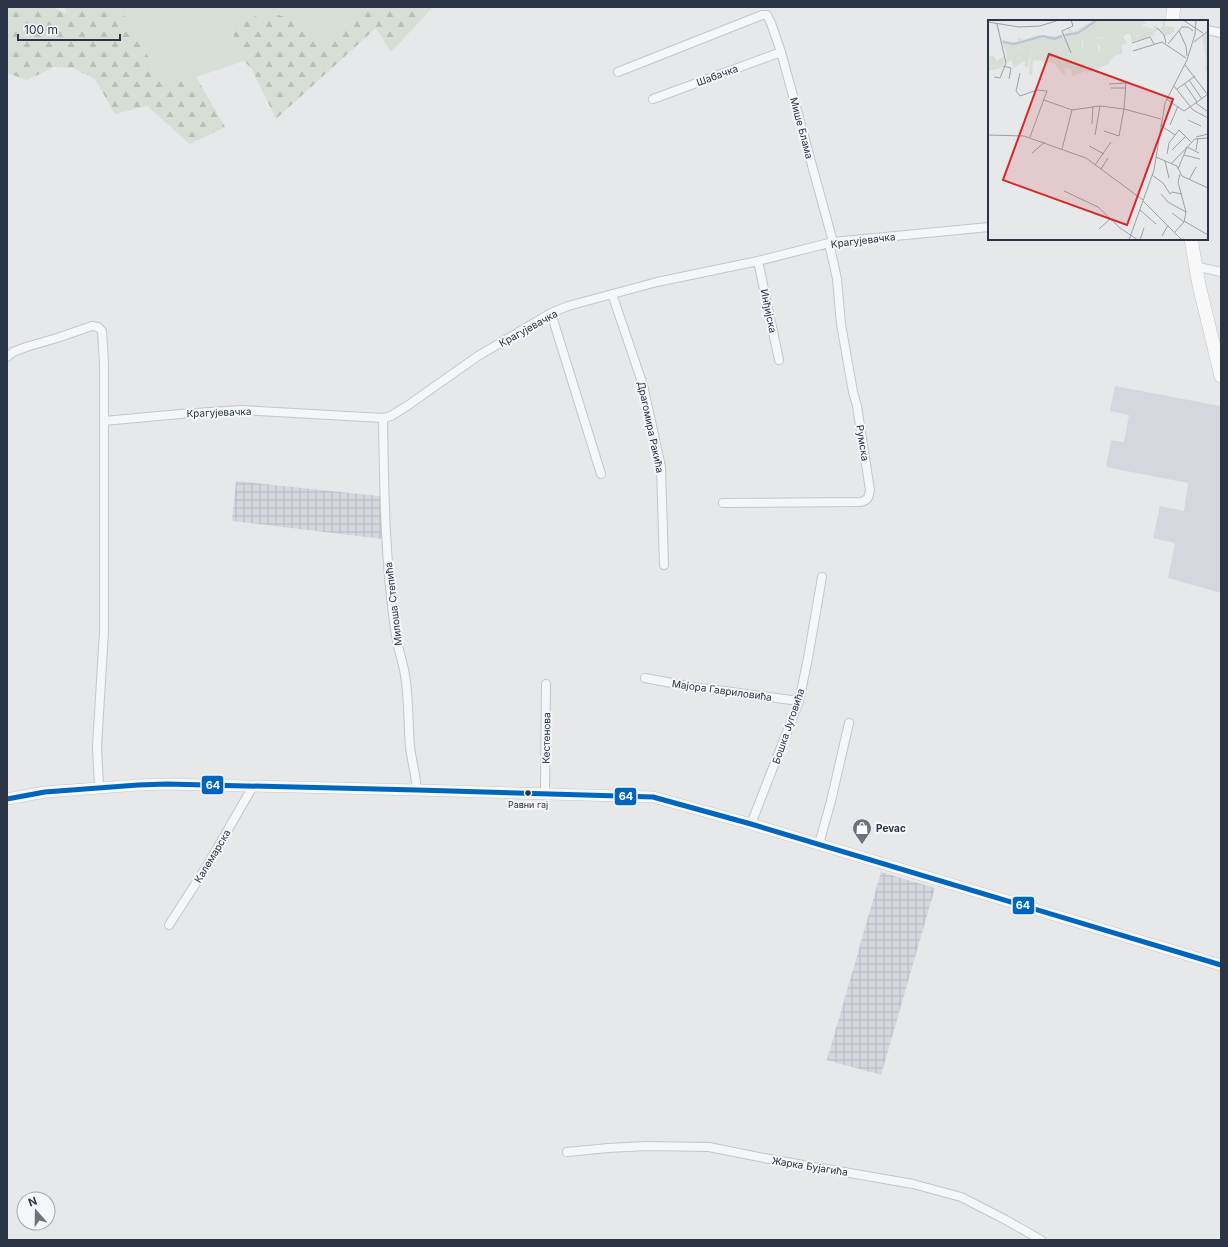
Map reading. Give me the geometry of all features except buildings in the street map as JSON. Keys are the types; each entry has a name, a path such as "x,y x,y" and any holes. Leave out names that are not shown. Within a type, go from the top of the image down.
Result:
{"main road":[{"path":"1172,20 1174,7"},
{"path":"1191,240 1195,266 1221,376"}],"street":[{"name":"Мише Блама","path":"618,72 762,15 767,15 781,52 831,243"},
{"path":"1208,30 1221,33"},
{"name":"Шабачка","path":"653,99 781,52"},
{"name":"Крагујевачка","path":"104,421 242,410 383,418 391,416 407,406 478,356 551,313 568,306 686,276 758,261 831,243 988,227"},
{"name":"Румска","path":"723,503 861,502 870,496 857,406 853,392 841,324 837,279 831,243"},
{"name":"Инђијска","path":"758,261 779,360"},
{"path":"1195,266 1221,272"},
{"name":"Драгомира Ракића","path":"612,294 643,386 661,467 664,565"},
{"path":"551,313 601,474"},
{"path":"7,357 13,352 26,347 94,326 98,327 102,331 104,421 104,632 97,746 98,788"},
{"name":"Милоша Степића","path":"383,418 384,499 390,594 396,638 406,680 410,747 417,790"},
{"name":"Бошка Југовића","path":"752,824 799,701 822,577"},
{"name":"Мајора Гавриловића","path":"645,678 693,688 799,701"},
{"name":"Кестенова","path":"545,793 546,684"},
{"path":"819,844 849,723"},
{"path":"7,799 45,792 167,784 653,797 752,824 1221,965"},
{"name":"Калемарска","path":"169,925 207,866 252,786"},
{"name":"Жарка Бујагића","path":"567,1152 646,1146 709,1148 913,1184 961,1197 1041,1240"}],"shaded area":[{"path":"1115,386 1220,406 1221,593 1168,578 1175,543 1153,538 1160,506 1184,511 1188,483 1106,467 1111,440 1124,442 1129,415 1110,411"},
{"path":"236,481 380,496 383,539 232,521"},
{"path":"881,872 935,888 881,1075 827,1060"}],"green space":[{"path":"7,7 51,7 66,13 64,7 119,7 164,83 196,77 225,127 190,144 147,106 115,114 95,79 73,68 54,67 27,80 7,73"},
{"path":"119,7 363,7 366,11 323,40 294,18 273,14 260,19 246,8 231,29 244,61 196,77 164,83"},
{"path":"363,7 433,7 391,52 376,28 276,119 252,69 244,61 231,29 246,8 260,19 273,14 294,18 323,40 366,11"}],"transit line":[{"name":"64","path":"7,799 45,792 167,784 653,797 751,824 1221,965"}],"place":[{"name":"Равни гај","path":"528,793"},
{"name":"Pevac","path":"862,845"}]}
